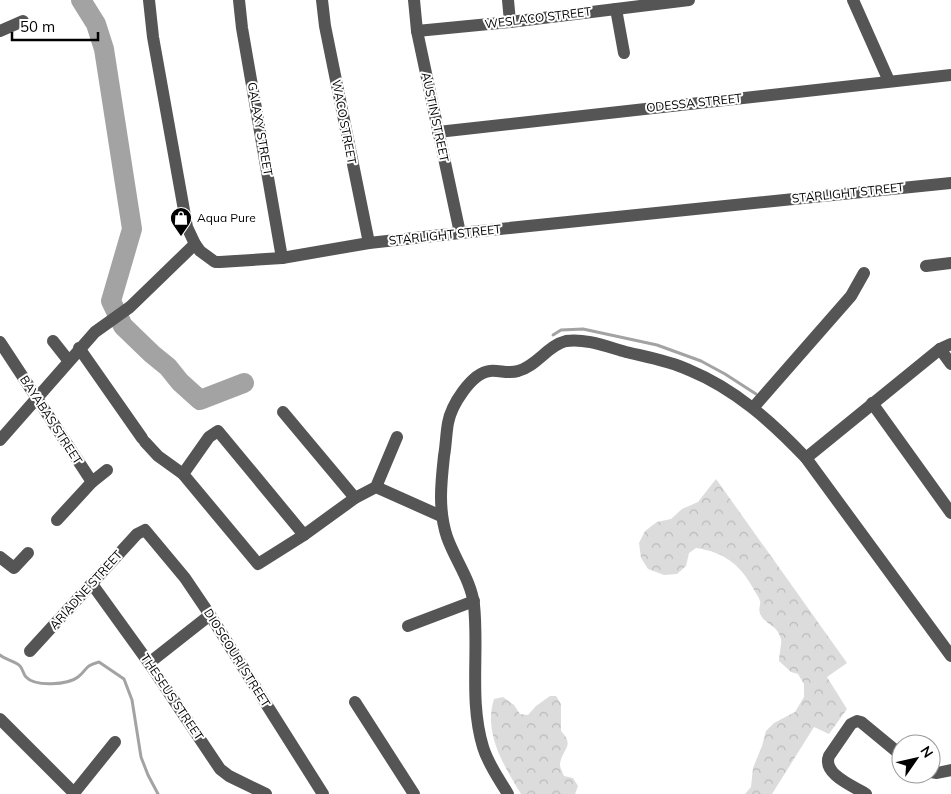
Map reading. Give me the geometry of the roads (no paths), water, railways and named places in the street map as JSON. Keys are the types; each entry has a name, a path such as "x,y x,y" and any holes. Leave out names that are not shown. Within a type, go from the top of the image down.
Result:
{"street":[{"name":"STARLIGHT STREET","path":"149,0 153,37 187,227 200,251 215,262 282,258 368,243 951,184"},
{"name":"GALAXY STREET","path":"239,0 242,28 282,258"},
{"name":"WACO STREET","path":"322,0 325,26 368,243"},
{"name":"AUSTIN STREET","path":"414,0 417,31 460,233"},
{"path":"508,0 510,22"},
{"name":"WESLACO STREET","path":"417,31 510,22 689,0"},
{"path":"853,0 889,81"},
{"path":"616,9 624,54"},
{"path":"0,31 23,21"},
{"name":"ODESSA STREET","path":"438,132 951,75"},
{"path":"0,440 79,348 95,332 130,307 195,244"},
{"path":"926,266 951,263"},
{"path":"753,408 851,296 864,273"},
{"path":"508,794 484,749 478,727 474,601 460,564 447,538 441,516 440,491 448,422 462,393 478,376 484,372 511,372 525,369 550,349 564,341 578,340 688,369 723,387 753,408 779,430 806,458 951,656"},
{"path":"53,341 68,360"},
{"name":"BAYABAS STREET","path":"0,342 92,482"},
{"path":"806,458 946,346 951,364"},
{"path":"79,348 143,440 158,456 182,474 257,564 304,536 355,498 376,486 397,437"},
{"path":"872,404 951,513"},
{"path":"283,412 355,498"},
{"path":"182,474 209,437 218,431 304,536"},
{"path":"58,520 92,482 107,470"},
{"path":"376,486 441,516"},
{"name":"ARIADNE STREET","path":"30,652 137,534 144,530"},
{"name":"DIOSCOURI STREET","path":"144,530 185,578 323,794"},
{"path":"0,557 14,568 28,553"},
{"name":"THESEUS STREET","path":"92,584 149,663 220,769 229,776 266,794"},
{"path":"408,626 474,601"},
{"path":"149,663 210,615"},
{"path":"355,702 414,794"},
{"path":"0,719 75,793 115,742"},
{"path":"866,794 838,777 828,766 829,756 851,724 857,721 861,722 891,747"}],"waterway":[{"path":"81,0 96,24 104,49 132,229 111,301 123,326 168,367 180,382 200,400 244,383"},
{"path":"553,335 561,330 583,329 657,345 701,361 756,394"},
{"path":"0,655 18,664 30,680 44,684 73,680 91,665 99,662 124,679 132,700 141,757 158,794"}],"place":[{"name":"Aqua Pure","path":"181,237"}]}
